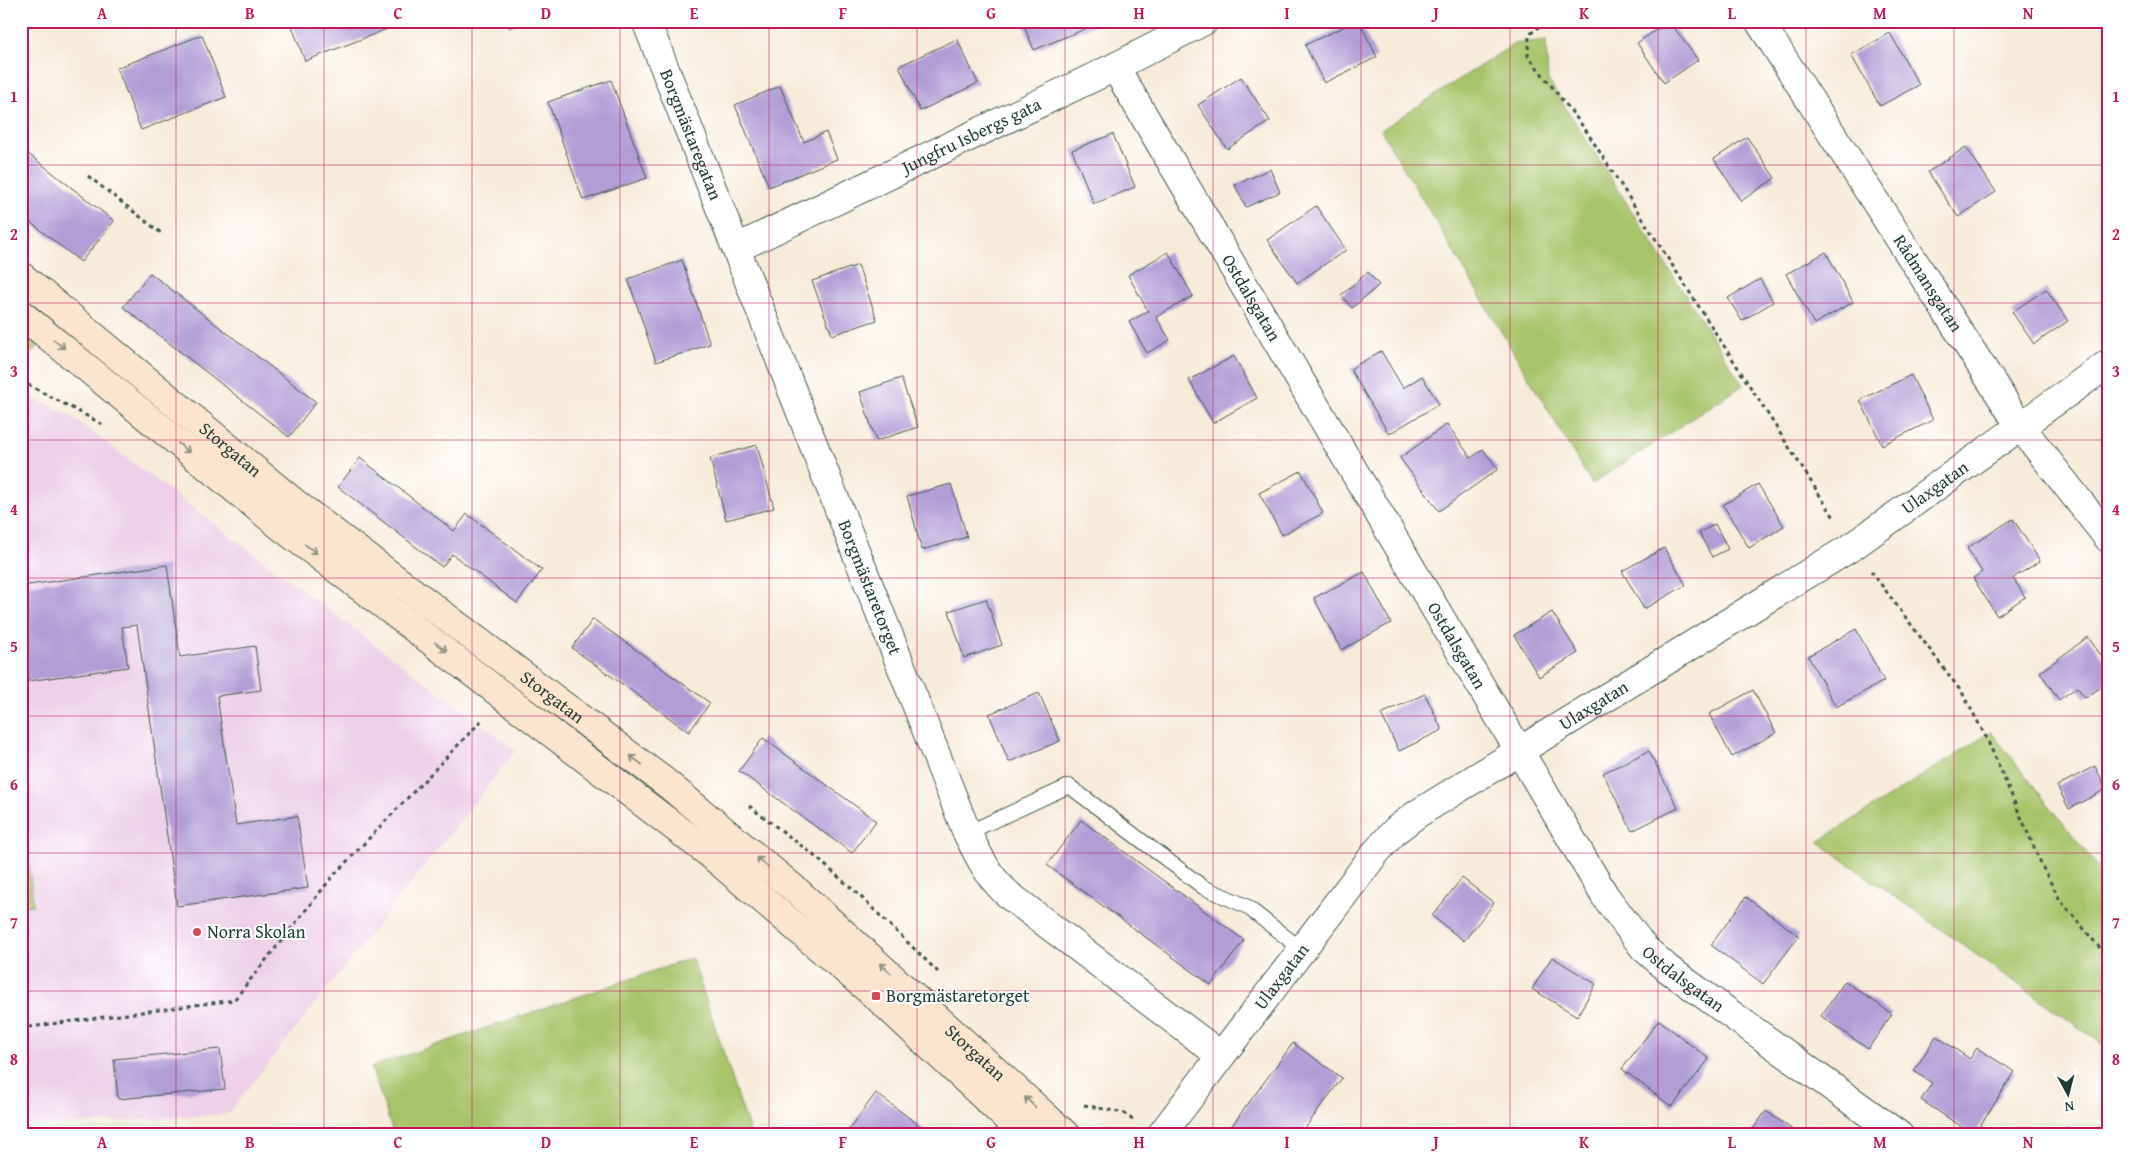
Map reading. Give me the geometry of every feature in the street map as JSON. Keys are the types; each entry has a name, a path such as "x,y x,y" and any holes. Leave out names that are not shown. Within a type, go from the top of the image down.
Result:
{"main road":[{"name":"Storgatan","path":"21,276 296,504 665,782 798,892 1066,1135"},
{"name":"Storgatan","path":"21,314 279,525 710,854 891,1009 1025,1135"}],"street":[{"name":"Borgmästaregatan","path":"646,21 737,248"},
{"name":"Jungfru Isbergs gata","path":"737,248 1114,67 1204,21"},
{"name":"Rådmansgatan","path":"1759,21 2020,426 2109,539"},
{"name":"Ostdalsgatan","path":"1114,67 1605,896 1644,948 1668,969 1899,1135"},
{"name":"Borgmästaretorget","path":"737,248 967,833 994,882 1220,1054"},
{"name":"Ulaxgatan","path":"1161,1135 1220,1054 1377,851 1396,830 1417,814 1519,750 1853,546 2109,363"}],"lane":[{"path":"967,833 1069,786 1203,888 1246,906 1301,949"}],"path":[{"path":"1546,21 1529,35 1528,56 1585,129 1853,546 1963,694 1987,739 2044,870 2060,900 2109,959"},
{"path":"88,176 161,232"},
{"path":"21,381 109,428"},
{"path":"476,715 490,726"},
{"path":"21,1028 234,1000 334,876 483,720"}],"shaded area":[{"name":"Norra Skolan","path":"21,392 69,415 516,750 228,1114 21,1128"}],"green space":[{"path":"1546,40 1548,80 1743,385 1592,484 1381,130 1514,44"},
{"path":"21,327 41,343 21,364"},
{"path":"1991,732 2109,881 2109,1049 1818,842"},
{"path":"21,788 33,905 21,906"},
{"path":"692,958 751,1135 394,1135 371,1067"}],"building":[{"path":"290,21 408,21 305,61"},
{"path":"507,21 523,21 509,27"},
{"path":"1022,21 1104,21 1034,50"},
{"path":"1359,21 1377,57 1324,83 1305,45"},
{"path":"1669,21 1698,60 1664,83 1637,43"},
{"path":"1890,33 1919,85 1880,106 1851,55"},
{"path":"202,35 226,97 141,130 117,68"},
{"path":"957,39 978,83 920,111 899,66"},
{"path":"1241,77 1270,121 1227,149 1198,105"},
{"path":"611,80 647,178 583,200 548,102"},
{"path":"780,86 804,142 826,132 837,159 769,187 735,105"},
{"path":"1113,134 1135,187 1094,204 1072,150"},
{"path":"1747,137 1775,178 1741,201 1714,159"},
{"path":"1966,147 1996,192 1958,217 1928,172"},
{"path":"21,148 114,221 81,262 21,215"},
{"path":"1270,169 1280,192 1246,207 1235,185"},
{"path":"1316,206 1346,250 1297,283 1267,240"},
{"path":"1168,252 1193,296 1156,317 1170,340 1147,353 1129,322 1148,311 1128,275"},
{"path":"1826,252 1853,302 1814,324 1786,274"},
{"path":"682,260 710,344 656,362 628,279"},
{"path":"858,265 877,320 832,335 812,281"},
{"path":"1368,272 1379,285 1352,308 1341,295"},
{"path":"150,273 316,402 289,437 123,307"},
{"path":"1760,279 1773,302 1742,321 1728,298"},
{"path":"2046,289 2068,321 2034,344 2012,312"},
{"path":"1381,351 1403,388 1422,376 1439,404 1389,434 1350,369"},
{"path":"1234,356 1257,398 1213,423 1189,380"},
{"path":"1911,375 1933,420 1882,445 1860,400"},
{"path":"901,378 918,427 876,441 860,392"},
{"path":"1447,424 1471,458 1483,449 1498,469 1439,511 1400,458"},
{"path":"757,445 774,508 726,520 710,458"},
{"path":"360,458 454,531 467,514 542,570 517,603 452,554 442,567 338,487"},
{"path":"1301,471 1323,513 1282,535 1259,493"},
{"path":"951,484 967,537 922,550 907,496"},
{"path":"1758,484 1784,526 1749,548 1723,505"},
{"path":"2013,519 2040,561 2013,578 2025,597 1997,616 1973,578 1982,572 1967,548"},
{"path":"1715,524 1728,549 1712,557 1699,533"},
{"path":"1664,548 1686,585 1644,609 1622,571"},
{"path":"167,565 180,657 255,646 261,690 217,696 236,825 297,816 308,888 177,906 137,625 122,627 128,667 21,682 21,586"},
{"path":"1364,572 1391,623 1341,650 1314,598"},
{"path":"986,599 1002,645 964,658 949,611"},
{"path":"1552,612 1578,653 1539,677 1514,635"},
{"path":"593,619 710,703 689,732 572,648"},
{"path":"1856,629 1884,681 1836,707 1808,656"},
{"path":"2088,637 2109,667 2109,682 2085,698 2077,687 2059,700 2040,672"},
{"path":"1753,690 1776,733 1732,757 1709,714"},
{"path":"1039,693 1060,741 1009,762 989,714"},
{"path":"1425,694 1442,730 1399,751 1381,714"},
{"path":"763,738 876,821 852,853 739,771"},
{"path":"1649,751 1678,808 1632,831 1603,773"},
{"path":"2095,766 2106,789 2069,809 2057,786"},
{"path":"1081,820 1244,940 1211,985 1047,865"},
{"path":"1462,878 1494,903 1464,941 1432,916"},
{"path":"1746,897 1799,936 1763,984 1711,945"},
{"path":"1552,957 1596,984 1577,1016 1532,989"},
{"path":"1845,981 1892,1014 1868,1049 1821,1016"},
{"path":"1659,1020 1709,1059 1672,1107 1622,1069"},
{"path":"1936,1036 1970,1059 1977,1048 2015,1072 1974,1135 1921,1100 1932,1083 1914,1071"},
{"path":"1293,1043 1342,1078 1300,1135 1225,1135"},
{"path":"220,1049 225,1089 118,1099 114,1059"},
{"path":"876,1093 932,1135 845,1135"},
{"path":"1766,1111 1800,1135 1749,1135"},
{"path":"2067,1127 2078,1135 2062,1135"}],"place":[{"name":"Norra Skolan","path":"197,932"},
{"name":"Borgmästaretorget","path":"876,996"}]}
